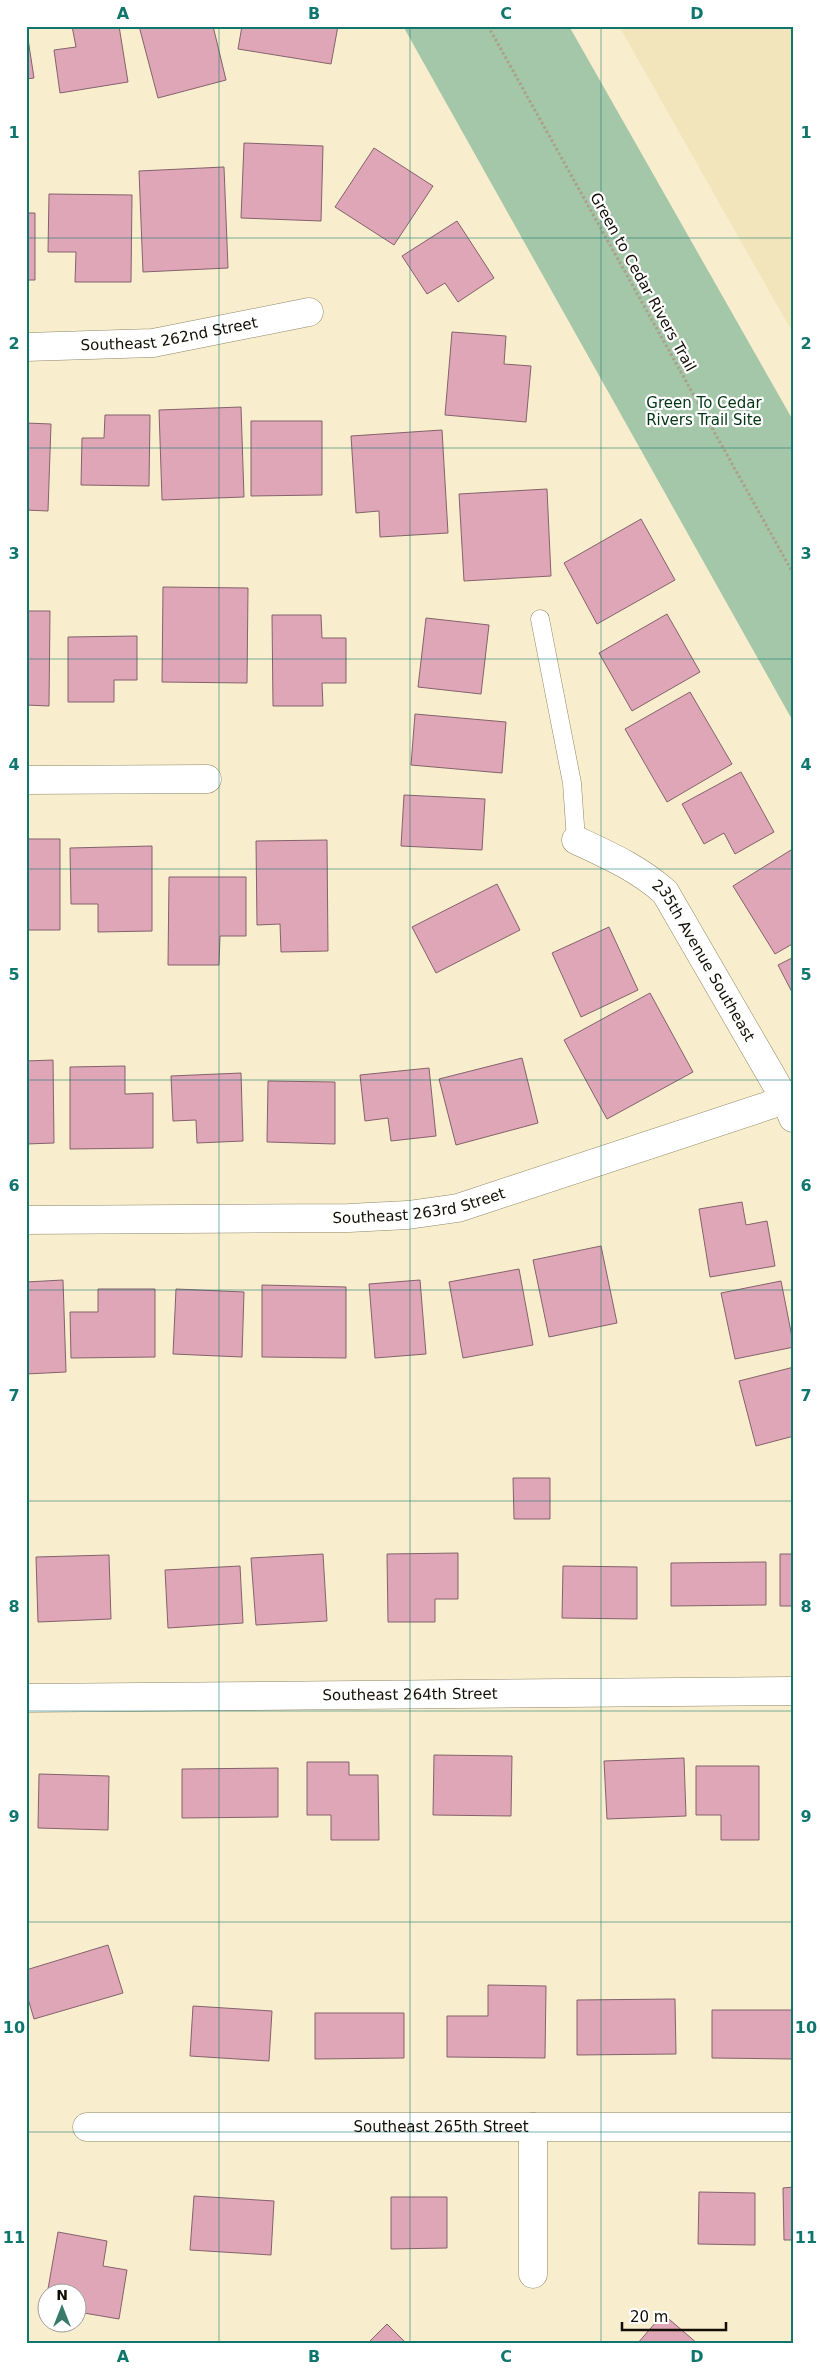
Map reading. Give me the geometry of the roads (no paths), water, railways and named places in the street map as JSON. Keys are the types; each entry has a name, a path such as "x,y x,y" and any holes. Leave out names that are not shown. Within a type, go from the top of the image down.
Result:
{"street":[{"name":"Southeast 262nd Street","path":"26,347 154,342 309,312"},
{"path":"26,780 207,779"},
{"name":"235th Avenue Southeast","path":"576,840 626,863 665,892 791,1106"},
{"name":"Southeast 263rd Street","path":"26,1220 349,1218 408,1215 458,1208 791,1106"},
{"name":"Southeast 264th Street","path":"26,1698 794,1691"},
{"name":"Southeast 265th Street","path":"87,2127 794,2127"},
{"path":"533,2127 533,2274"}],"lane":[{"path":"540,619 572,783 576,840"}],"park label":[{"name":"Green To Cedar Rivers Trail Site","path":"704,412"}]}
